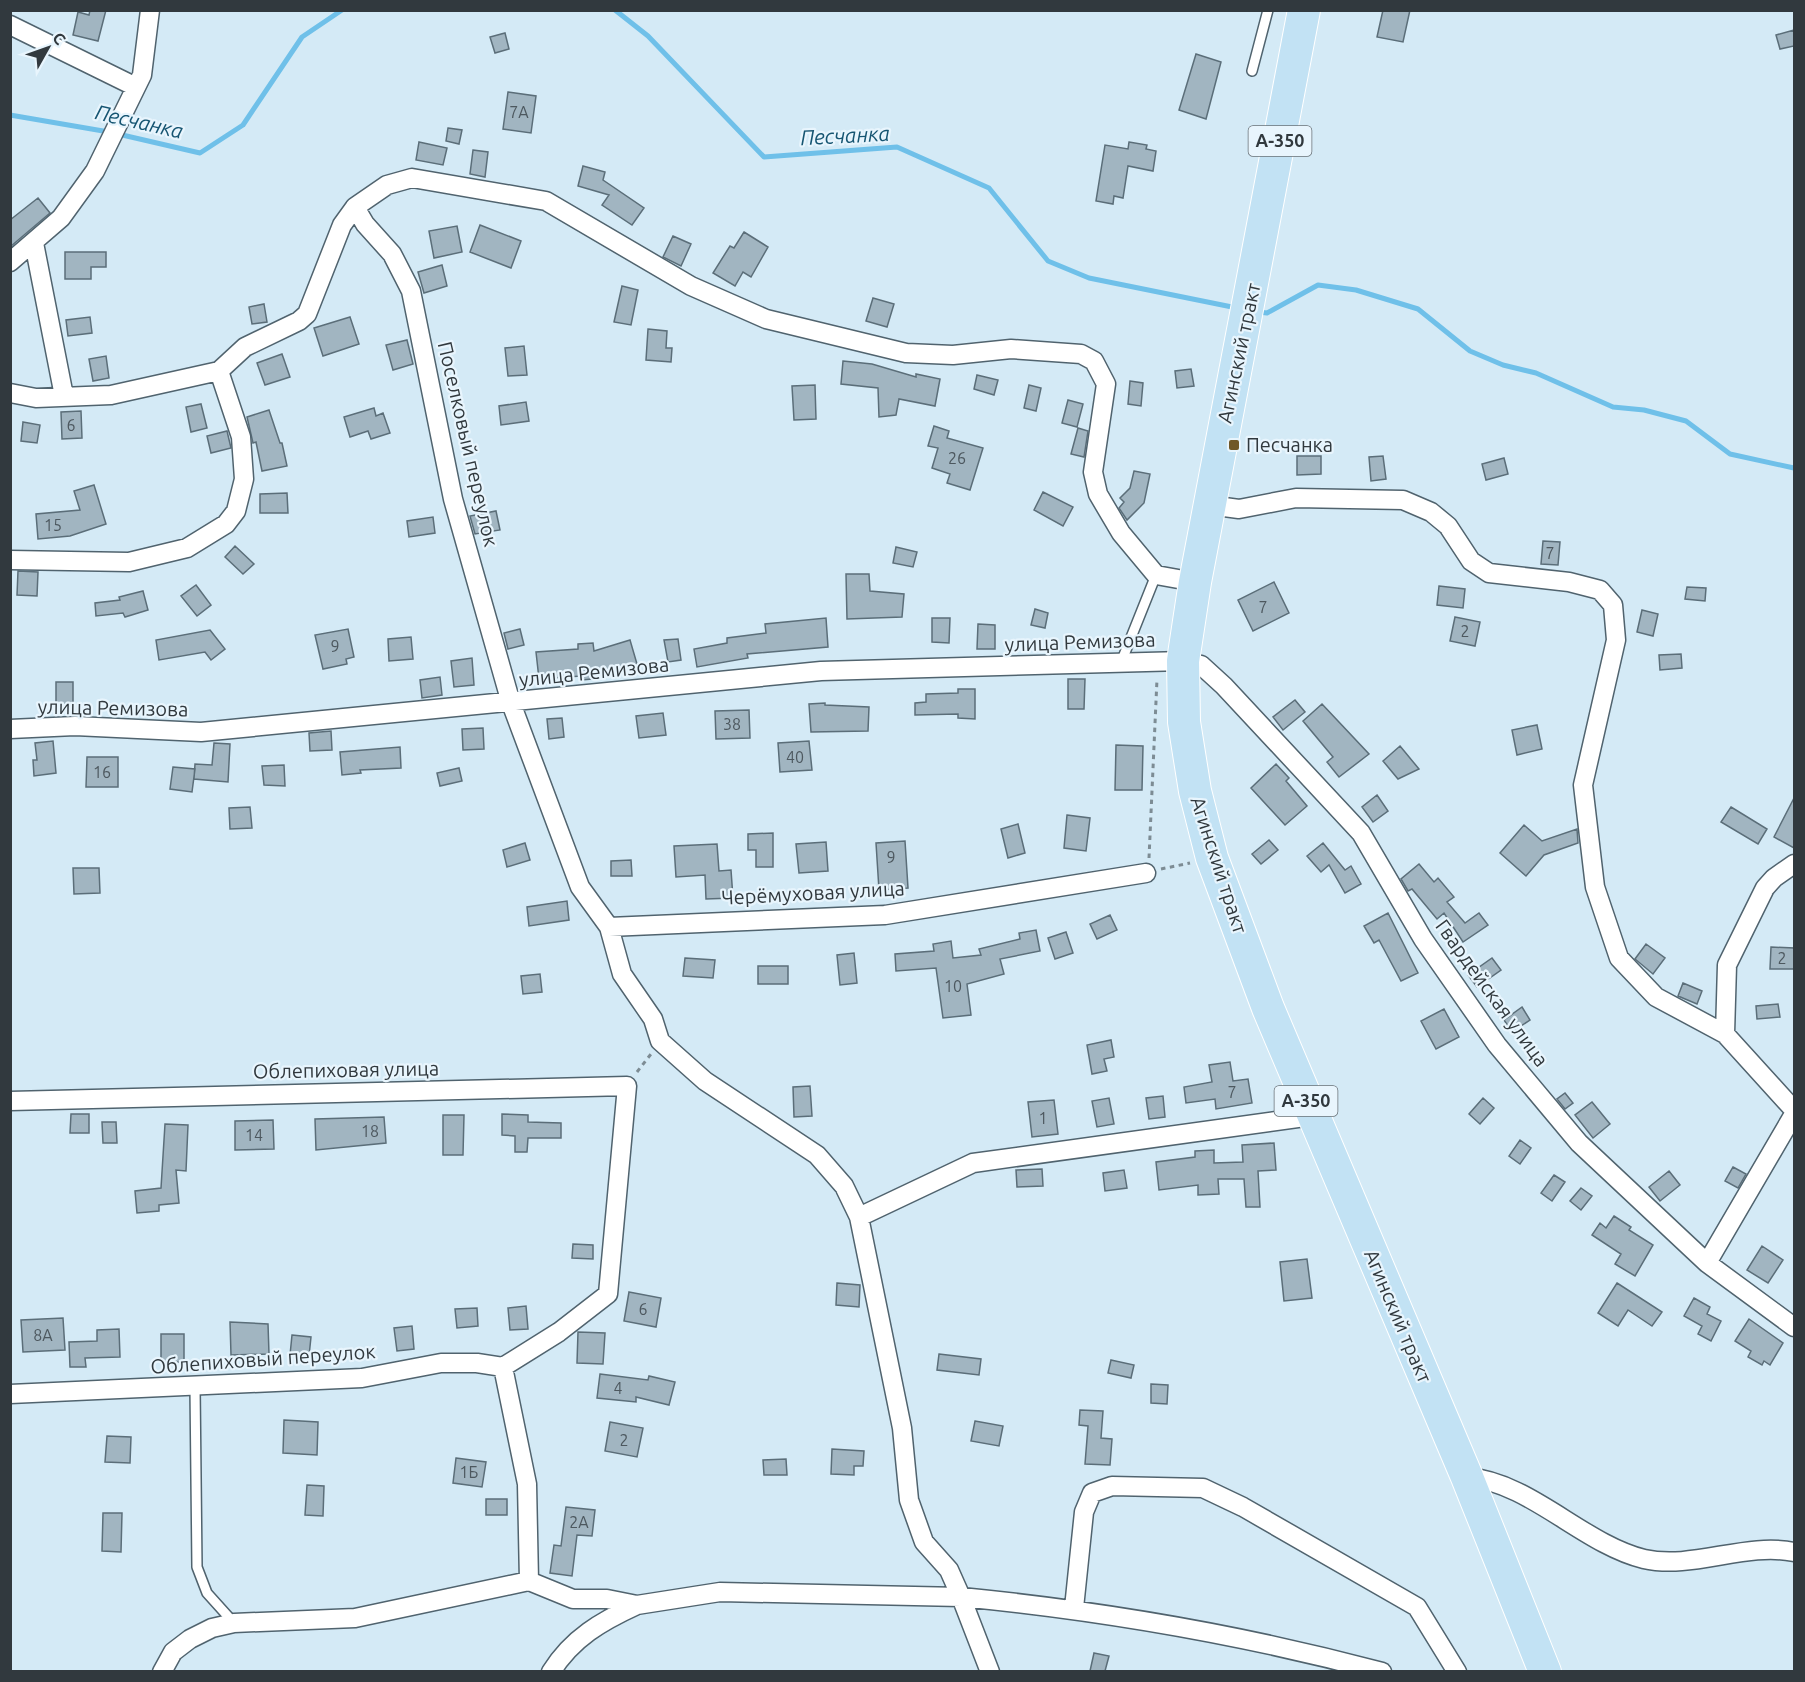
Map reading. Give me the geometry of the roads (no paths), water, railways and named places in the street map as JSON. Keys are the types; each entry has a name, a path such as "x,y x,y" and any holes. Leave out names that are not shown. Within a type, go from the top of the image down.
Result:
{"highway":[{"name":"Агинский тракт","path":"1304,10 1256,272 1195,582 1170,662 1184,722 1195,791 1212,858 1268,1008 1312,1116 1467,1476 1545,1671"}],"street":[{"path":"10,262 61,218 95,171 126,112 142,75 150,10"},
{"path":"10,25 136,87"},
{"path":"10,393 36,398 111,395 219,371 244,347 299,321 307,314 342,225 355,207 387,185 412,178 546,201 691,286 766,319 906,353 952,356 1011,349 1082,354 1094,361 1106,384 1093,472 1098,494 1121,533 1156,575 1195,582"},
{"name":"Поселковый переулок","path":"355,207 364,224 392,254 411,291 453,500 512,703 580,887 609,927"},
{"path":"34,243 64,396"},
{"path":"10,560 129,562 187,548 226,524 236,511 244,479 241,437 219,371"},
{"path":"1209,505 1239,509 1296,498 1403,500 1431,512 1448,526 1471,561 1489,573 1569,582 1600,590 1613,605 1616,640 1583,785 1595,887 1619,958 1656,997 1725,1034 1794,1112 1707,1263"},
{"name":"улица Ремизова","path":"10,729 75,726 201,732 821,671 1170,662"},
{"name":"Гвардейская улица","path":"1170,662 1200,665 1224,686 1361,833 1423,939 1497,1045 1579,1143 1707,1263 1794,1327"},
{"path":"1725,1034 1727,965 1765,888 1774,878 1794,864"},
{"name":"Черёмуховая улица","path":"609,927 885,915 1146,873"},
{"path":"609,927 622,974 653,1019 660,1041 714,1088 818,1155 844,1186 859,1217 902,1428 909,1500 924,1542 949,1570 990,1671"},
{"name":"Облепиховая улица","path":"10,1101 627,1086 609,1294 559,1332 503,1368"},
{"path":"859,1217 973,1163 1312,1116"},
{"name":"Облепиховый переулок","path":"10,1394 362,1378 441,1363 477,1363 503,1368"},
{"path":"503,1368 527,1484 529,1581"},
{"path":"1467,1476 1485,1478 1620,1551 1646,1559 1676,1560 1755,1551 1794,1552"},
{"path":"1074,1608 1084,1512 1092,1492 1112,1486 1203,1488 1243,1507 1417,1607 1457,1671"},
{"path":"162,1671 173,1652 190,1639 212,1628 234,1623 355,1618 529,1581 573,1599 606,1599 637,1605"},
{"path":"551,1671 563,1652 599,1623 637,1605 720,1592 961,1597 1074,1608 1289,1647 1324,1664 1382,1671"}],"lane":[{"path":"1252,71 1268,10"},
{"path":"1120,665 1156,575"},
{"path":"195,1387 197,1567 207,1593 234,1623"}],"waterway":[{"name":"Песчанка","path":"118,134 200,153 243,125 302,37 342,10"},
{"name":"Песчанка","path":"615,10 648,36 764,157 897,147 989,188 1048,261 1089,278 1237,308"},
{"name":"Песчанка","path":"10,115 109,132"},
{"name":"Песчанка","path":"1258,312 1267,313 1318,285 1356,290 1418,309 1470,351 1503,365 1536,373 1613,407 1644,410 1686,421 1730,454 1794,468"}],"place":[{"name":"Песчанка","path":"1234,445"}]}
